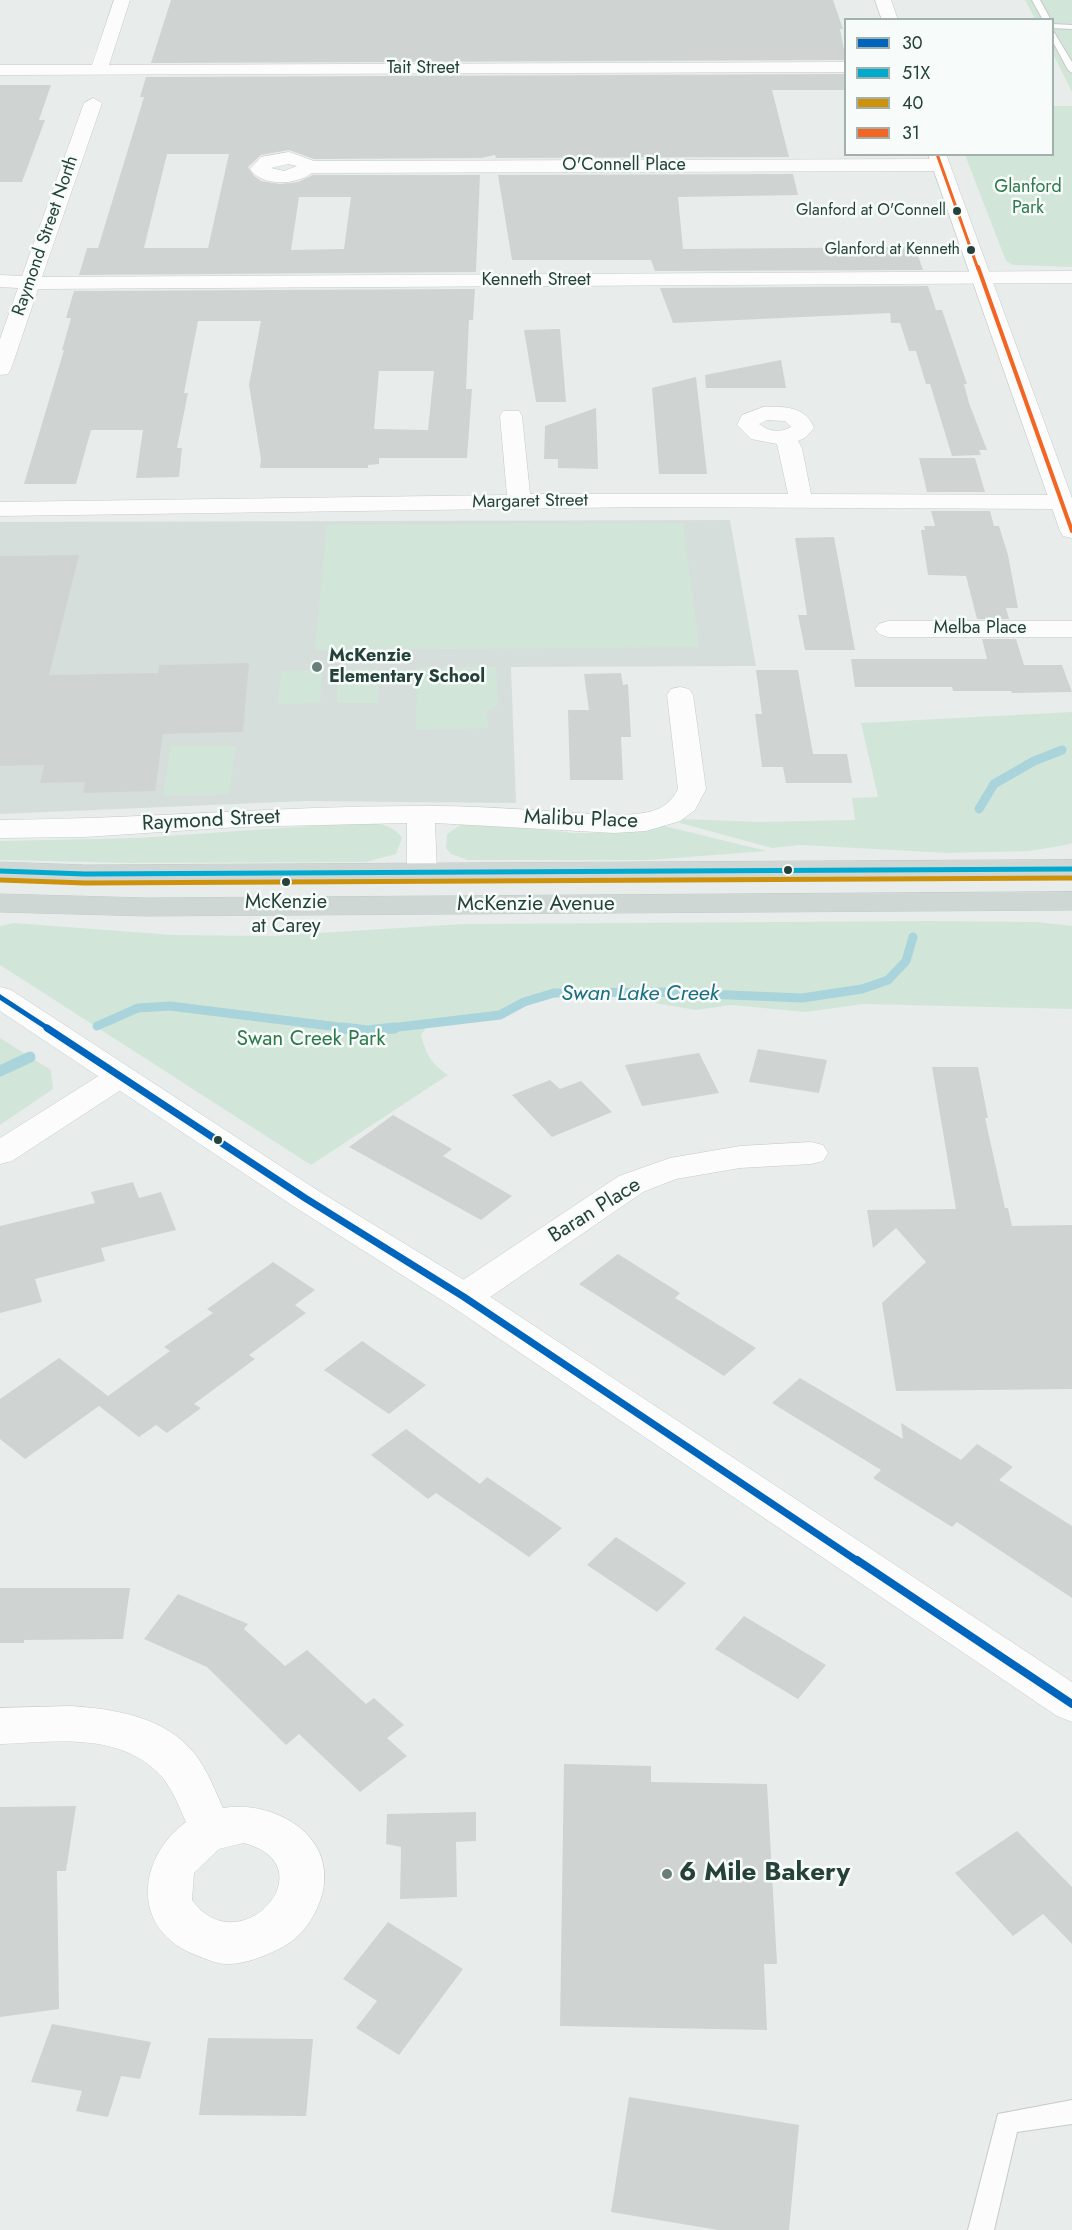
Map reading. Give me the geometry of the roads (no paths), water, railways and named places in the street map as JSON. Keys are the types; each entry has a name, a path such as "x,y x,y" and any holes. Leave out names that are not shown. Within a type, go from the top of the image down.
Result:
{"main road":[{"path":"1024,869 1072,861"},
{"name":"McKenzie Avenue","path":"0,871 85,874 1072,869"},
{"path":"1023,901 1072,910"},
{"name":"McKenzie Avenue","path":"1,903 158,907 1072,901"}],"street":[{"path":"99,70 122,0"},
{"path":"883,0 889,18"},
{"name":"Tait Street","path":"0,70 844,67"},
{"name":"Raymond Street North","path":"0,369 93,103"},
{"path":"939,160 1072,531"},
{"name":"O'Connell Place","path":"308,167 939,160"},
{"name":"Kenneth Street","path":"0,280 29,282 1072,277"},
{"path":"511,416 519,502"},
{"path":"784,437 791,448 801,502"},
{"name":"Margaret Street","path":"0,509 519,502 1061,502"},
{"name":"Melba Place","path":"888,629 1072,628"},
{"name":"Malibu Place","path":"421,814 614,824 646,822 670,815 685,804 692,789 680,695"},
{"path":"421,814 422,873"},
{"name":"Raymond Street","path":"0,829 85,828 238,818 421,814"},
{"path":"0,997 119,1077 464,1297 1072,1704"},
{"path":"0,1153 119,1077"},
{"name":"Baran Place","path":"464,1297 631,1184 670,1169 740,1157 811,1153"},
{"path":"0,1726 119,1728 154,1743 178,1766 212,1830"}],"lane":[{"path":"1036,0 1046,18"},
{"path":"1054,28 1072,27"},
{"path":"1054,30 1072,70"},
{"path":"981,2230 1006,2122 1072,2112"}],"waterway":[{"name":"Swan Lake Creek","path":"979,809 994,784 1034,761 1062,750"},
{"name":"Swan Lake Creek","path":"382,1029 500,1015 524,1002 554,993 658,992 802,998 862,989 888,980 906,961 913,937"},
{"name":"Swan Lake Creek","path":"97,1026 138,1008 170,1006 355,1029"},
{"name":"Swan Lake Creek","path":"343,1028 368,1031 394,1028"},
{"name":"Swan Lake Creek","path":"0,1071 30,1057"}],"place":[{"name":"Glanford at O'Connell","path":"957,211"},
{"name":"Glanford at Kenneth","path":"971,250"},
{"name":"McKenzie Elementary School","path":"317,667"},
{"name":"McKenzie at Carey","path":"286,882"},
{"name":"6 Mile Bakery","path":"667,1874"}],"park label":[{"name":"Glanford Park","path":"1028,198"},
{"name":"Swan Creek Park","path":"311,1040"}]}
